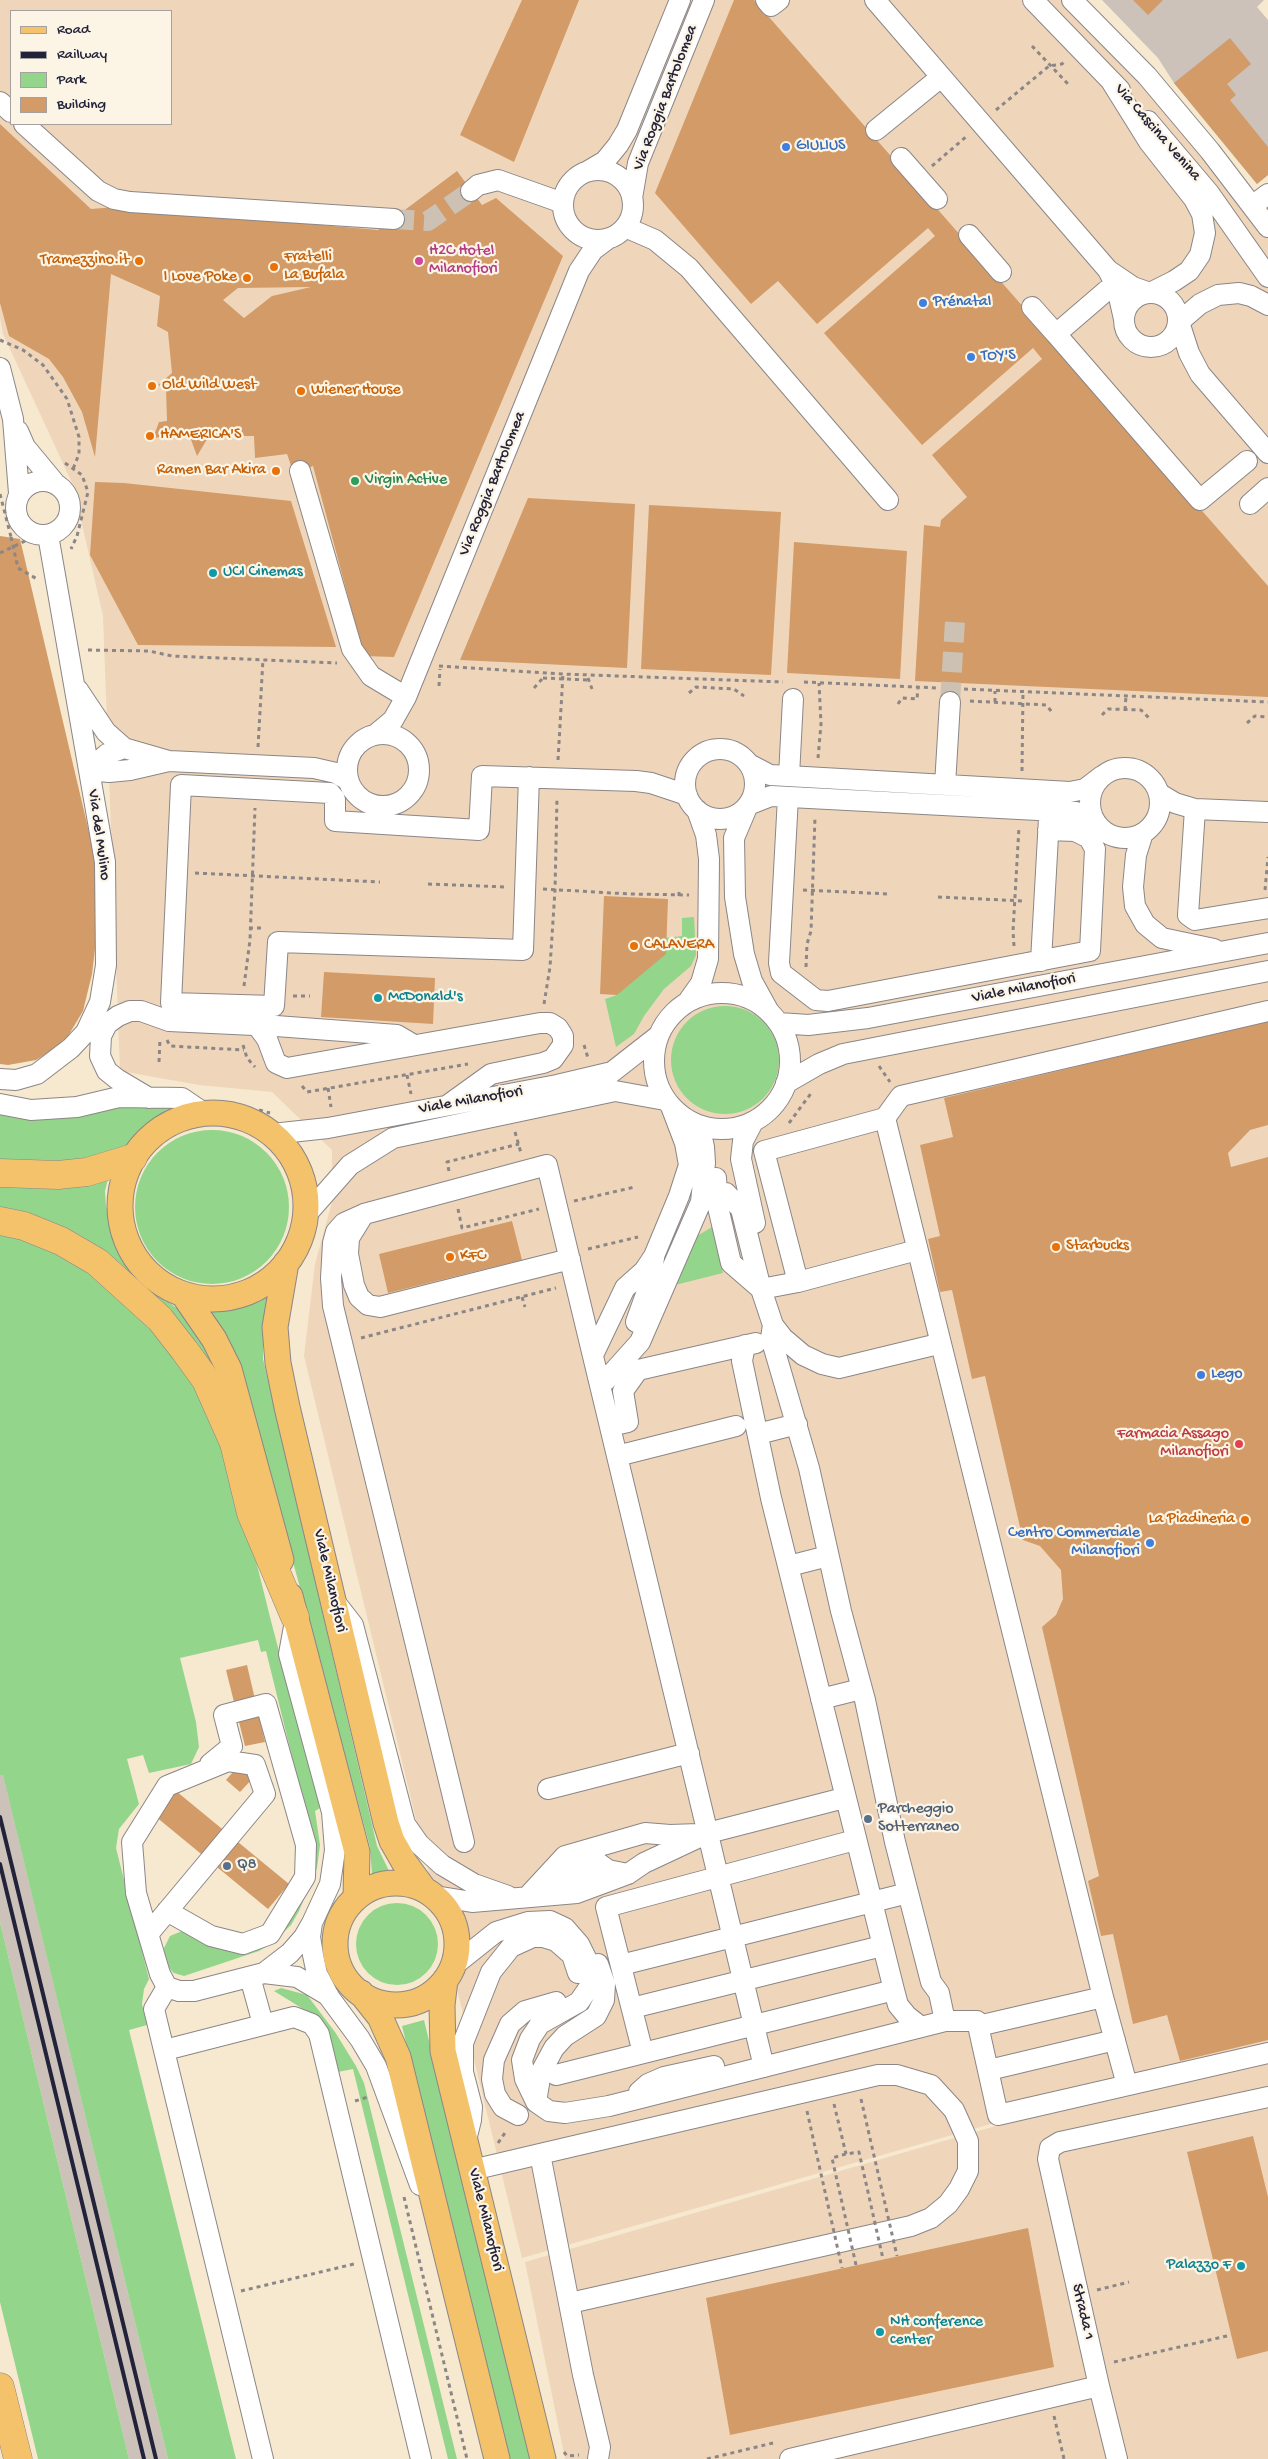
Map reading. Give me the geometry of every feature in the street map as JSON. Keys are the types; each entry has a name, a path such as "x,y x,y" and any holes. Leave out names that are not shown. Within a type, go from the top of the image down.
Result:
{"highway":[{"path":"0,1173 58,1175 87,1172 133,1158"},
{"path":"0,1221 24,1226 61,1241 97,1262 160,1319 185,1351 206,1380 234,1443 251,1513 295,1617"},
{"path":"0,2387 18,2459"}],"main road":[{"name":"Viale Milanofiori","path":"204,1113 239,1116 257,1124 272,1134 288,1150 299,1170 305,1193 306,1215 303,1231 286,1263 255,1288 238,1295 221,1298 202,1298 183,1294 157,1281 139,1263 127,1242 121,1223 120,1203 122,1186 133,1158 161,1128 175,1121 204,1113"},
{"name":"Viale Milanofiori","path":"286,1263 275,1327 278,1363 386,1823 392,1842 404,1862 429,1892"},
{"name":"Viale Milanofiori","path":"183,1294 214,1339 229,1369 357,1852 356,1898"},
{"path":"361,1993 377,2002 396,2005 415,2002 432,1993 449,1974 457,1948 456,1929 448,1911 429,1892 400,1882 376,1886 356,1898 342,1915 335,1936 336,1950 345,1978 361,1993 380,2017 398,2057 497,2459"},
{"name":"Viale Milanofiori","path":"449,1974 442,2021 443,2051 465,2142 484,2167 551,2452"},
{"path":"468,2341 470,2418 479,2459"}],"street":[{"name":"Via Roggia Bartolomea","path":"580,270 580,246 576,232 564,214 565,192 570,183 605,161 627,130 680,0"},
{"name":"Via Roggia Bartolomea","path":"632,198 641,155 704,0"},
{"path":"875,0 1108,270 1117,288 1125,329 1130,338 1138,345 1178,359 1200,374"},
{"name":"Via Cascina Venina","path":"1032,0 1111,81 1209,193 1268,277"},
{"name":"Via Cascina Venina","path":"1072,0 1147,76 1210,152 1268,227"},
{"path":"876,130 941,76"},
{"path":"1111,81 1149,142 1194,200 1202,214 1205,233 1200,255 1189,270 1174,281 1132,300 1126,309 1124,318"},
{"path":"0,102 10,111"},
{"path":"25,125 98,192 114,199 130,202 394,219"},
{"path":"901,158 937,199"},
{"name":"Via Roggia Bartolomea","path":"375,735 393,720 406,698 580,270 593,250 617,232 633,208 628,187 621,178 611,172 600,170 588,171"},
{"path":"471,191 478,185 498,180 563,203"},
{"path":"1252,206 1268,194"},
{"path":"576,232 597,240 617,232 655,240 689,268 888,500"},
{"path":"969,235 1001,272"},
{"path":"1108,270 1134,287 1168,297 1174,304 1189,353 1200,374 1268,453"},
{"path":"1056,334 1106,291 1117,288"},
{"path":"1148,348 1165,344 1177,331 1179,322 1200,304 1218,295 1239,294 1251,296 1268,305"},
{"path":"1032,307 1200,500 1247,461"},
{"path":"0,368 13,419 25,447 54,482 65,490 71,508 64,526 48,535 37,535 29,532 9,518 16,501 10,493 13,419"},
{"path":"300,471 352,649 360,663 371,676 406,698"},
{"path":"10,493 31,483 46,480 54,482"},
{"path":"1250,504 1268,488"},
{"name":"Via del Mulino","path":"0,1079 16,1080 36,1074 71,1048 86,1032 100,1002 106,965 105,862 48,535"},
{"path":"72,679 90,710 106,732 124,748 168,761 314,768 336,773 348,780"},
{"path":"789,776 794,688"},
{"path":"945,785 952,693"},
{"name":"Via Roggia Bartolomea","path":"406,698 404,722 412,749"},
{"path":"314,768 334,762 352,752 366,738 375,735 396,736 412,749 418,760 418,777 409,794 401,801 391,805 370,803 353,790 348,780 347,771 352,752"},
{"path":"88,770 107,754 124,748"},
{"path":"689,1000 700,983 708,959 709,859 706,835 692,802 686,776 689,767 695,759 713,749 734,751 749,764 770,775 1070,792 1085,789 1112,770 1124,767 1136,769 1146,774 1154,783 1160,794 1161,805 1136,855 1133,887 1135,906 1145,924 1162,938 1223,951"},
{"path":"88,770 108,772 130,770 168,761"},
{"path":"749,764 755,785 734,838 735,897 744,954 752,981 788,1042 790,1062 786,1083 779,1099 767,1112 737,1126 715,1145 720,1185 743,1259 761,1289 809,1468 908,1893 931,1982 939,1993 945,2021"},
{"path":"530,777 524,950 278,942 274,1006 171,1003 181,785 330,793 335,798 335,822 479,830 482,776 530,777 651,783 669,779 689,767"},
{"path":"1097,824 1092,815 1090,799 1095,784 1102,776"},
{"path":"651,783 692,802 707,816 718,819 729,818 740,813 748,805 771,796 1049,820 1085,814 1105,831 1124,838 1148,829 1175,814 1195,809"},
{"path":"1160,794 1175,803 1195,809 1268,812"},
{"path":"788,797 779,963 781,973 816,1000 828,1001 1090,951 1095,848 1089,838 1049,820"},
{"path":"1195,809 1188,916 1195,920 1267,902"},
{"path":"1041,961 1049,820"},
{"name":"Viale Milanofiori","path":"680,1113 656,1080 653,1058 658,1036 670,1015 689,1000 704,994 721,992 738,994 754,1000 773,1016 808,1025 868,1018 1268,942"},
{"name":"Viale Milanofiori","path":"786,1083 819,1064 843,1054 1268,971"},
{"path":"149,1098 117,1078 102,1063 99,1050 101,1036 112,1019 130,1011 141,1011 169,1021 244,1024 397,1035 414,1045"},
{"path":"798,1282 764,1151 885,1118 901,1096 1268,1011"},
{"path":"244,1024 259,1028 264,1032 276,1064 282,1068 540,1023 550,1023 558,1028 563,1036 563,1045 553,1059 543,1063 490,1074 448,1105"},
{"name":"Viale Milanofiori","path":"272,1134 328,1128 557,1085 612,1072 658,1036"},
{"name":"Viale Milanofiori","path":"306,1215 350,1165 393,1138 615,1091 680,1113 737,1126"},
{"path":"0,1104 31,1110 77,1107 119,1097 182,1098 204,1113"},
{"path":"602,1383 649,1264 679,1196 689,1165 680,1113"},
{"path":"602,1383 640,1342 660,1298 660,1271 691,1194 696,1164 694,1144 680,1113"},
{"path":"885,1118 1114,2040 1127,2085"},
{"path":"737,1126 731,1142 730,1160 735,1183 749,1200 763,1254 761,1289"},
{"path":"464,1842 357,1397 333,1306 331,1278 333,1243 336,1232 344,1223 364,1214 547,1165 593,1355 619,1424"},
{"path":"364,1214 354,1227 349,1238 348,1254 354,1285 359,1297 368,1305 380,1307 569,1256"},
{"path":"761,1289 798,1282 918,1250"},
{"path":"593,1355 625,1288 649,1264"},
{"path":"772,1331 803,1355 822,1364 839,1368 934,1345"},
{"path":"757,2062 754,2024 617,1456 623,1391 638,1370 745,1345 772,1331"},
{"path":"745,1345 742,1361 771,1498 882,1946 898,2005 907,2016 922,2028"},
{"path":"758,1434 797,1424"},
{"path":"617,1456 736,1426"},
{"path":"789,1566 828,1556"},
{"path":"333,1599 353,1625 405,1824 419,1844 442,1866 474,1884 528,1893 577,1893 628,1874 644,1863 708,1833 844,1798"},
{"path":"257,1975 290,1953 304,1937 330,1884 335,1850 332,1812 289,1654 295,1617"},
{"path":"821,1698 861,1689"},
{"path":"167,1911 211,1936 242,1944 270,1934 305,1877 306,1845 266,1704 224,1715 232,1746 196,1774"},
{"path":"548,1789 689,1753"},
{"path":"149,1933 265,1794 255,1764 228,1761 167,1786 132,1842 136,1893 160,1974 167,1986 179,1991 194,1991 257,1975 297,1977 329,1996"},
{"path":"528,1893 565,1856 594,1848 615,1854 654,1845 670,1835 708,1833"},
{"path":"643,2053 606,1907 855,1840"},
{"path":"556,1867 594,1860 608,1870 628,1874"},
{"path":"429,1892 472,1902 528,1893 608,1870"},
{"path":"621,1965 908,1893"},
{"path":"449,1974 496,1932 528,1922 550,1921 565,1928 587,1946 598,1964 605,1984 604,2000 596,2016 565,2036 554,2048 541,2072 549,2111"},
{"path":"312,1922 310,1937 317,1974 329,1996 360,2039 376,2066 448,2259"},
{"path":"549,2111 525,2079 522,2060 530,2039 540,2024 579,2002 590,1986 590,1966 579,1944 565,1928"},
{"path":"465,2142 471,2120 472,2107 463,2072 463,2043 491,1972 512,1947 533,1937 543,1937 556,1941 572,1955 577,1966 578,1978 571,1991 556,2002 538,2011 525,2024 503,2065 500,2077 506,2100 518,2115"},
{"path":"632,2008 882,1946"},
{"path":"257,1975 263,2024"},
{"path":"167,1986 154,2008 263,2459"},
{"path":"556,2075 894,1990"},
{"path":"978,2026 1103,1996"},
{"path":"549,2111 531,2119 503,2107 495,2094 487,2055 490,2037 506,2018 556,2002"},
{"path":"164,2050 294,2017 312,2024 319,2034 421,2459"},
{"path":"512,2051 511,2077 518,2096 533,2114 628,2101 757,2062 922,2028 945,2021 977,2021 998,2115 1268,2053"},
{"path":"989,2070 1114,2040"},
{"path":"484,2167 878,2075 897,2075 931,2086 954,2110 968,2141 968,2171 959,2190 948,2204 931,2218 911,2226 570,2302"},
{"name":"Strada 1","path":"1099,2386 1048,2160 1050,2148 1060,2142 1268,2097"},
{"path":"540,2154 583,2375 600,2447 599,2457"},
{"path":"790,2459 1099,2386 1117,2459"}],"path":[{"path":"1032,46 1068,84"},
{"path":"918,178 1049,66 1062,64 1078,47"},
{"path":"0,340 23,350 43,364 67,399 79,437 79,454"},
{"path":"10,493 11,537 18,568 34,579 55,577"},
{"path":"0,553 21,543"},
{"path":"85,650 149,651 172,656 360,663"},
{"path":"419,665 544,673 563,677"},
{"path":"439,686 440,666"},
{"path":"534,688 543,678 544,673"},
{"path":"543,1009 550,967 555,890 557,779 563,677"},
{"path":"588,677 592,689"},
{"path":"543,678 714,679 794,688 819,683 918,687 952,693 995,690 1268,702"},
{"path":"714,679 714,688"},
{"path":"816,778 821,724 819,683"},
{"path":"689,693 696,687 734,689 744,696"},
{"path":"898,704 902,698 917,699 918,687"},
{"path":"995,690 995,702"},
{"path":"1126,696 1126,710"},
{"path":"969,711 969,701 1046,705 1053,713"},
{"path":"1102,715 1108,710 1141,710 1150,719"},
{"path":"1247,723 1255,716 1268,717"},
{"path":"796,986 805,973 807,944 811,931 816,837 815,799"},
{"path":"1267,902 1265,888 1268,857"},
{"path":"177,872 380,882"},
{"path":"428,884 679,896 679,890"},
{"path":"630,888 630,894"},
{"path":"938,897 1044,902"},
{"path":"159,1062 162,1035 170,1046 244,1050"},
{"path":"583,1041 589,1061 596,1059"},
{"path":"878,1064 887,1062"},
{"path":"328,1088 332,1112"},
{"path":"783,1128 800,1110 814,1090"},
{"path":"569,1256 638,1237"},
{"path":"343,1342 577,1288"},
{"path":"861,2099 897,2256"},
{"path":"835,2105 846,2154"},
{"path":"807,2111 842,2268"},
{"path":"484,2167 490,2153 518,2115"},
{"path":"856,2265 832,2158 846,2154 859,2152 883,2259"},
{"path":"402,2190 467,2459"},
{"path":"224,2296 373,2259"},
{"path":"1216,2338 1231,2335"},
{"path":"551,2452 567,2456 599,2457"}],"shaded area":[{"path":"0,0 1072,0 1268,227 1268,2056 1085,2097 522,2258 304,1356 315,1264 332,1202 332,1150 272,1092 199,1085 120,1071 103,616 73,485 3,334 0,318"},
{"path":"1102,0 1264,0 1257,7 1268,20 1268,175 1257,184 1174,83 1158,58"},
{"path":"3,1774 168,2459 129,2459 0,1922 0,1775"},
{"path":"1268,2060 1268,2459 565,2459 525,2262 1082,2101"}],"green space":[{"path":"694,917 696,955 691,966 664,989 644,1016 634,1034 616,1047 605,999 617,995 666,938 682,936 682,918"},
{"path":"725,1006 746,1010 763,1022 775,1039 779,1060 775,1081 763,1098 746,1110 725,1114 704,1110 687,1098 675,1081 671,1060 675,1039 687,1022 704,1010"},
{"path":"118,1104 180,1107 142,1129 124,1148 66,1163 0,1162 0,1112"},
{"path":"212,1130 227,1131 242,1136 267,1152 283,1177 288,1192 288,1222 283,1237 267,1262 242,1278 227,1283 212,1284 197,1283 182,1278 157,1262 141,1237 136,1222 135,1207 136,1192 141,1177 157,1152 182,1136 197,1131"},
{"path":"109,1175 105,1191 106,1206 117,1249 127,1266 143,1283 179,1310 205,1341 223,1387 169,1319 0,1209 0,1181"},
{"path":"712,1227 723,1273 675,1285 697,1236"},
{"path":"0,1232 21,1237 83,1266 127,1302 184,1366 229,1452 320,1808 315,1811 320,1845 317,1868 291,1925 271,1944 259,1951 184,1976 174,1973 165,1964 164,1948 170,1936 182,1931 214,1943 272,1935 311,1834 266,1651 261,1652 258,1640 180,1658 196,1722 199,1747 191,1764 149,1773 143,1755 127,1759 139,1804 119,1829 116,1848 149,1979 144,1989 142,2004 147,2025 129,2030 236,2459 168,2459 3,1775 0,1775"},
{"path":"269,1296 263,1321 263,1359 377,1846 390,1873 372,1875 370,1847 249,1399 204,1309 238,1308"},
{"path":"397,1903 413,1906 426,1915 435,1928 438,1944 435,1960 426,1973 413,1982 397,1985 381,1982 368,1973 359,1960 356,1944 359,1928 368,1915 381,1906"},
{"path":"0,1922 129,2459 38,2459 0,2302"},
{"path":"281,1988 307,1995 335,2032 364,2083 457,2459 448,2459 353,2069 338,2072 321,2020 274,1991"},
{"path":"424,2020 530,2459 508,2459 402,2026"}],"building":[{"path":"522,0 579,0 514,162 460,135"},
{"path":"734,0 754,0 1268,586 1268,697 915,681 924,525 940,527 941,520 967,497 932,455 1042,359 1033,348 922,445 824,333 935,236 928,228 817,324 778,281 751,304 655,193"},
{"path":"1133,0 1163,0 1148,15"},
{"path":"1230,38 1251,64 1227,84 1236,95 1230,100 1268,147 1268,175 1257,184 1174,83"},
{"path":"0,124 91,209 116,207 378,230 457,171 482,205 496,198 563,256 394,657 364,656 313,466 294,474 287,454 255,458 254,436 209,436 197,456 189,434 153,438 159,422 167,421 166,388 158,385 172,373 168,332 157,326 160,296 111,274 95,457 82,412 63,377 49,359 9,336 0,303","holes":["311,287 272,296 244,318 223,300 238,288"]},
{"path":"95,482 124,483 291,501 336,647 138,645 90,555"},
{"path":"528,498 635,504 627,668 460,660"},
{"path":"649,505 781,512 771,675 641,669"},
{"path":"0,536 20,539 96,862 97,932 92,974 83,1011 68,1036 54,1049 36,1060 8,1065 0,1064"},
{"path":"794,542 907,551 900,679 787,673"},
{"name":"CALAVERA","path":"604,896 668,899 666,954 617,995 600,994"},
{"name":"McDonald's","path":"324,972 435,978 433,1024 321,1017"},
{"name":"Centro Commerciale Milanofiori","path":"1268,1021 1268,1125 1250,1130 1228,1153 1231,1167 1268,1157 1268,2040 1180,2061 1167,2015 1133,2024 1113,1934 1101,1936 1088,1881 1099,1876 1042,1627 1056,1615 1063,1599 1061,1570 1040,1546 1023,1540 985,1376 972,1379 952,1290 940,1292 928,1239 940,1236 920,1145 953,1137 944,1098"},
{"name":"KFC","path":"512,1221 522,1260 388,1293 379,1254"},
{"path":"247,1665 265,1742 245,1746 226,1670"},
{"path":"239,1765 253,1778 240,1792 226,1780"},
{"path":"176,1791 289,1884 268,1909 155,1816"},
{"name":"Palazzo F","path":"1253,2136 1268,2197 1268,2351 1237,2359 1187,2152"},
{"name":"NH conference center","path":"1028,2228 1054,2367 730,2435 706,2298"}],"tunnel":[{"path":"394,219 428,221 471,191"},
{"path":"950,702 955,621"}],"railway":[{"path":"0,1817 156,2459"},
{"path":"0,1864 144,2459"}],"place":[{"name":"GIULIUS","path":"786,147"},
{"name":"Tramezzino.it","path":"139,261"},
{"name":"H2C Hotel Milanofiori","path":"419,261"},
{"name":"Fratelli La Bufala","path":"274,267"},
{"name":"I Love Poke","path":"247,278"},
{"name":"Prénatal","path":"923,303"},
{"name":"TOY'S","path":"971,357"},
{"name":"Old Wild West","path":"152,386"},
{"name":"Wiener House","path":"301,391"},
{"name":"HAMERICA'S","path":"150,436"},
{"name":"Ramen Bar Akira","path":"276,471"},
{"name":"Virgin Active","path":"355,481"},
{"name":"UCI Cinemas","path":"213,573"},
{"name":"CALAVERA","path":"634,946"},
{"name":"McDonald's","path":"378,998"},
{"name":"Starbucks","path":"1056,1247"},
{"name":"KFC","path":"450,1257"},
{"name":"Lego","path":"1201,1375"},
{"name":"Farmacia Assago Milanofiori","path":"1239,1444"},
{"name":"La Piadineria","path":"1245,1520"},
{"name":"Centro Commerciale Milanofiori","path":"1150,1543"},
{"name":"Parcheggio Sotterraneo","path":"868,1819"},
{"name":"Q8","path":"227,1866"},
{"name":"Palazzo F","path":"1241,2266"},
{"name":"NH conference center","path":"880,2332"}]}
